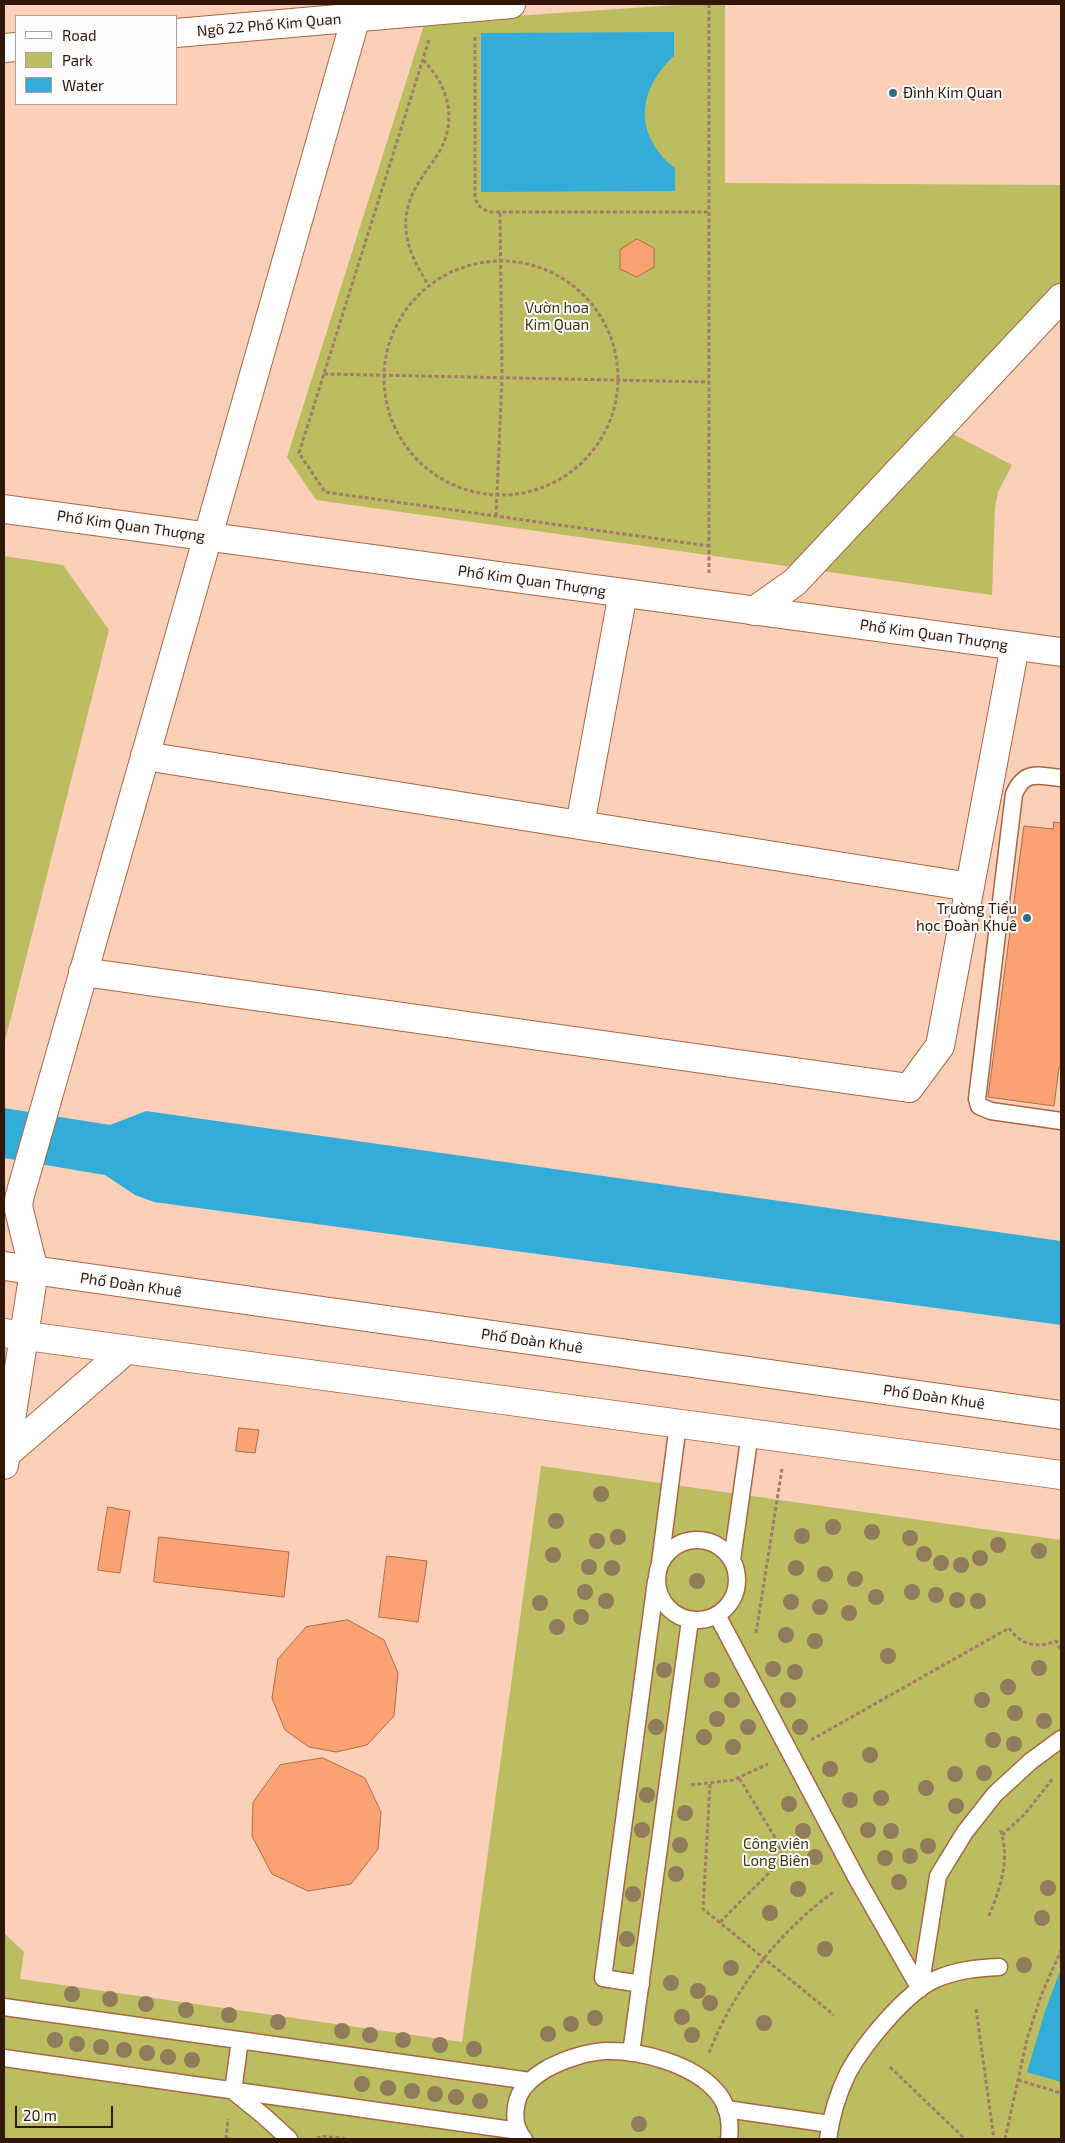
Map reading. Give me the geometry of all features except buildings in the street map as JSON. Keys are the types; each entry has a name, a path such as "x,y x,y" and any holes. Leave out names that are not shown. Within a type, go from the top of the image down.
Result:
{"street":[{"name":"Ngõ 22 Phố Kim Quan","path":"178,33 511,4"},
{"path":"5,1460 14,1335 34,1271 14,1207 356,17"},
{"path":"754,611 795,582 1061,298"},
{"name":"Phố Kim Quan Thượng","path":"4,508 1061,652"},
{"path":"580,825 623,593"},
{"path":"83,972 909,1088 940,1046 1015,646"},
{"path":"145,756 970,887"},
{"name":"Phố Đoàn Khuê","path":"4,1266 1061,1415"},
{"path":"14,1335 1061,1475"},
{"path":"5,1460 126,1350"}],"lane":[{"path":"1061,778 1035,775 1025,777 1018,784 1014,794 977,1099 979,1106 991,1112 1061,1121"},
{"path":"640,1984 602,1978 678,1424"},
{"path":"732,1560 750,1433"},
{"path":"709,1541 721,1547 732,1560 738,1582 735,1596 728,1607 717,1615 704,1620 690,1620 677,1615 667,1606 660,1595 658,1575 664,1557 673,1548 684,1542 709,1541"},
{"path":"717,1615 857,1878 920,1989"},
{"path":"631,2053 690,1620"},
{"path":"920,1989 938,1876 965,1832 988,1803 1031,1762 1061,1738"},
{"path":"726,2109 829,2132 847,2074 866,2045 900,2006 935,1979 970,1968 999,1967"},
{"path":"4,2007 530,2081"},
{"path":"233,2091 240,2040"},
{"path":"4,2058 521,2135 515,2118 517,2098 526,2084 540,2073 555,2065 589,2053 607,2051 631,2053 658,2058 699,2077 715,2090 726,2109 730,2126 729,2139"},
{"path":"233,2091 289,2139"}],"path":[{"path":"709,4 709,546 712,605"},
{"path":"475,7 475,197 477,205 483,210 500,212 709,212"},
{"path":"439,10 299,453 325,492 709,546"},
{"path":"423,60 443,85 450,117 444,142 419,181 408,207 406,236 413,258 429,286"},
{"path":"496,516 502,378 500,212"},
{"path":"626,212 626,218"},
{"path":"501,260 521,262 558,274 588,298 600,313 609,330 615,349 618,380 615,406 609,424 600,441 588,457 558,481 522,494 497,495 464,490 430,472 404,444 394,426 388,408 384,375 387,351 403,315 415,299 429,286 463,267 482,262 501,260"},
{"path":"324,374 709,382"},
{"path":"750,1677 786,1438"},
{"path":"668,1783 710,1784 740,1778 756,1771 1008,1628 1019,1640 1029,1645 1039,1646 1056,1641 1061,1650"},
{"path":"1002,1835 1025,1814 1055,1777"},
{"path":"720,1922 770,1872 782,1856 776,1840 740,1778"},
{"path":"710,1784 704,1909 834,2015"},
{"path":"988,1803 1002,1835 1004,1853 1004,1873 988,1916"},
{"path":"699,2077 725,2020 742,1990 764,1958 811,1910 834,1892 857,1878"},
{"path":"1005,2139 1027,2039 1041,1996 1061,1950"},
{"path":"976,2009 994,2139"},
{"path":"890,2068 965,2139"},
{"path":"1018,2080 1061,2092"},
{"path":"317,2139 321,2136 348,2139"}],"green space":[{"name":"Vườn hoa Kim Quan","path":"692,4 725,4 725,183 1061,185 1061,288 932,423 1012,465 998,492 995,507 992,595 316,500 287,457 425,22"},
{"path":"4,556 63,565 109,630 4,1045"},
{"name":"Công viên Long Biên","path":"541,1466 1061,1540 1061,2139 4,2139 4,1933 24,1952 20,1979 462,2042"}],"water":[{"path":"674,32 674,56 653,83 647,98 645,112 646,127 652,141 661,155 675,168 675,191 481,192 481,33"},
{"path":"4,1108 110,1125 146,1111 1061,1241 1061,1325 154,1202 135,1195 105,1175 4,1158"},
{"path":"1061,1969 1061,2082 1027,2072 1046,2008"}],"place":[{"name":"Đình Kim Quan","path":"893,93"},
{"name":"Trường Tiểu học Đoàn Khuê","path":"1027,918"}]}
